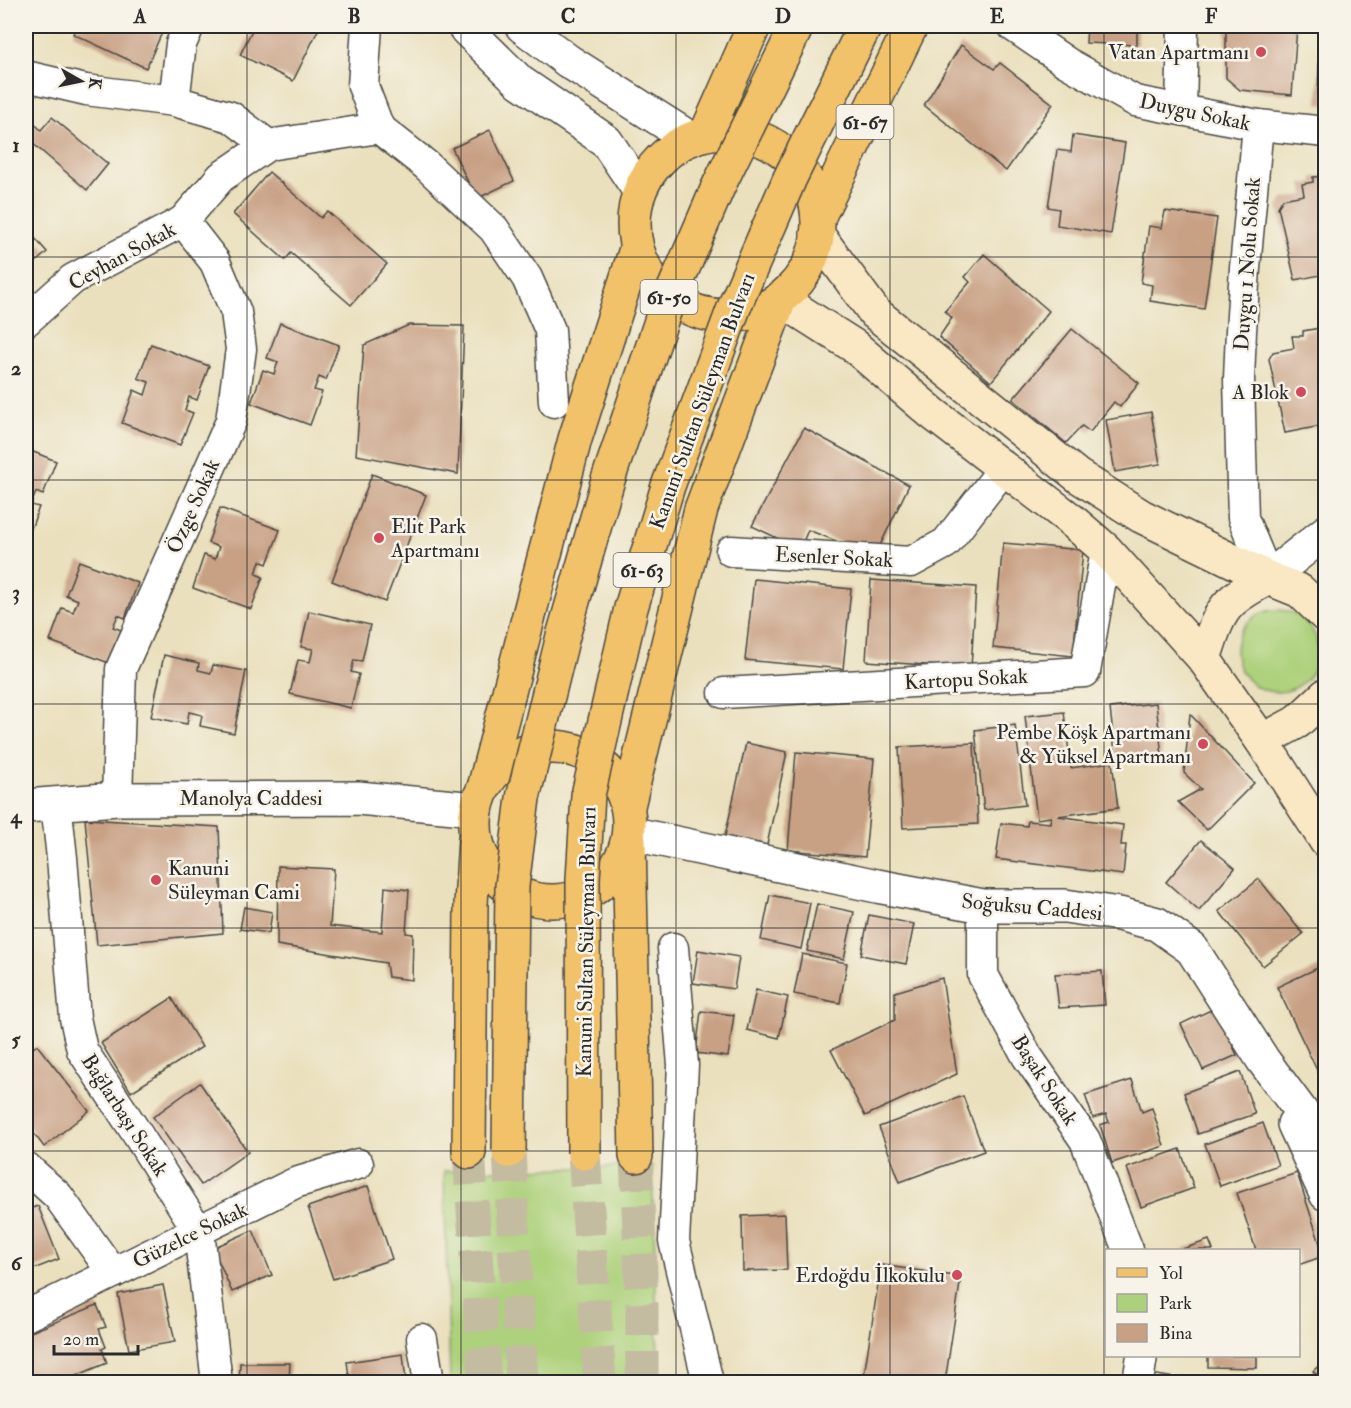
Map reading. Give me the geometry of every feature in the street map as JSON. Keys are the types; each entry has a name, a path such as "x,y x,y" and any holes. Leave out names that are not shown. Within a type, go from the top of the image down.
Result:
{"main road":[{"path":"699,135 754,26"},
{"name":"61-63","path":"509,1150 512,886 523,798 563,636 607,483 664,312 719,185 796,26"},
{"name":"Kanuni Sultan Süleyman Bulvarı","path":"584,1153 583,879 588,795 631,608 668,486 735,305 790,178 865,26"},
{"name":"61-67","path":"818,226 911,26"},
{"path":"699,135 739,132 769,141 794,161 812,187 818,226 875,313 1078,476 1141,516 1268,578 1300,591 1326,616"},
{"name":"61-50","path":"699,135 678,144 654,165 639,190 633,219 636,249 649,276 669,298 695,312 724,317 753,312 780,299"},
{"name":"61-63","path":"636,1156 628,820 618,782 600,762 577,750 551,746 525,751 503,764 479,809 482,857 496,878 516,893 540,901 565,900 588,892 608,877 622,857 628,820 701,509 780,299 801,278 815,250 818,226"},
{"path":"469,1152 471,904 479,809 574,439 636,249"},
{"path":"780,299 854,346 932,412 1070,519 1106,550 1204,659 1262,741 1326,841"},
{"path":"1204,659 1215,626 1227,605 1268,578"},
{"path":"1262,741 1297,722 1326,695"}],"street":[{"path":"174,101 181,44 189,26"},
{"path":"464,26 520,81 606,141 639,190"},
{"path":"522,26 568,61 699,135"},
{"name":"Duygu Sokak","path":"1013,26 1066,62 1135,101 1258,125 1326,132"},
{"path":"1181,110 1183,26"},
{"path":"371,32 363,86 379,128 426,165 494,229 527,278 550,330 554,402"},
{"path":"26,76 86,90 174,101 231,117 267,145"},
{"name":"Duygu 1 Nolu Sokak","path":"1258,125 1241,320 1240,431 1243,518 1268,578"},
{"name":"Ceyhan Sokak","path":"26,321 73,279 183,221 221,177 267,145 379,128"},
{"name":"Özge Sokak","path":"117,799 121,669 231,421 241,349 236,312 215,262 183,221"},
{"name":"Esenler Sokak","path":"731,551 910,562 946,543 1004,468"},
{"path":"1268,578 1326,532"},
{"name":"Kartopu Sokak","path":"724,693 1085,672 1106,550"},
{"name":"Manolya Caddesi","path":"41,805 117,799 358,798 479,809"},
{"name":"Bağlarbaşı Sokak","path":"41,805 62,858 75,1018 82,1050 199,1232 217,1383"},
{"name":"Soğuksu Caddesi","path":"628,820 878,886 983,906 1065,906 1119,914 1157,924 1192,949 1263,1060 1326,1145"},
{"name":"Başak Sokak","path":"983,906 983,975 1027,1056 1085,1140 1127,1249"},
{"path":"673,948 683,1065 674,1241 708,1383"},
{"name":"Soğuksu Caddesi","path":"1263,1060 1326,1194"},
{"name":"Güzelce Sokak","path":"26,1316 295,1184 358,1164"},
{"path":"26,1167 58,1196 113,1273"},
{"path":"422,1339 429,1383"},
{"path":"1138,1383 1142,1357"}],"green space":[{"path":"1277,610 1293,613 1306,622 1315,635 1318,651 1315,667 1306,680 1293,689 1277,692 1261,689 1248,680 1239,667 1236,651 1239,635 1248,622 1261,613"},
{"path":"652,1166 659,1382 450,1382 444,1171"}],"building":[{"path":"77,26 165,26 146,68 73,34"},
{"path":"254,26 320,26 293,81 240,55"},
{"path":"1087,26 1137,26 1137,45 1086,43"},
{"name":"Vatan Apartmanı","path":"1226,26 1297,26 1292,95 1240,90 1226,78"},
{"path":"1320,26 1326,26 1326,105 1318,104"},
{"path":"961,45 994,69 1000,63 1053,104 1006,171 924,105"},
{"path":"26,116 41,130 52,117 108,164 87,190 31,142 26,149"},
{"path":"490,130 514,181 476,199 452,148"},
{"path":"1073,135 1125,143 1111,234 1057,225 1059,209 1048,207 1057,150 1071,152"},
{"path":"269,172 321,218 327,211 387,264 351,305 291,253 285,260 233,214"},
{"path":"1326,176 1326,274 1295,280 1278,207 1283,199 1304,195 1302,184 1313,182 1313,177"},
{"path":"1165,211 1217,218 1204,309 1150,301 1152,285 1141,283 1149,226 1162,228"},
{"path":"26,228 47,252 26,271"},
{"path":"984,254 1049,311 991,382 939,337 952,318 945,311 970,282 965,277"},
{"path":"280,323 339,345 326,380 319,377 314,390 322,392 310,425 251,403 263,370 274,374 278,362 267,358"},
{"path":"409,325 464,326 458,474 356,455 364,345"},
{"name":"A Blok","path":"1326,327 1326,425 1285,433 1269,359 1273,352 1294,348 1292,336 1303,336 1303,331"},
{"path":"1072,329 1139,383 1120,407 1114,402 1090,432 1082,426 1066,443 1013,399"},
{"path":"151,344 209,366 197,400 189,397 185,410 193,413 180,445 122,423 134,390 145,395 149,382 138,378"},
{"path":"1151,412 1160,464 1115,472 1106,420"},
{"path":"804,428 909,485 875,556 808,530 800,549 752,526"},
{"path":"26,449 56,461 43,495 36,492 31,505 39,507 27,540 26,540"},
{"name":"Elit Park Apartmanı","path":"372,474 426,495 385,602 332,581"},
{"path":"220,508 280,530 267,564 260,561 256,574 263,577 251,609 193,588 204,555 215,559 219,547 208,543"},
{"path":"1003,543 1083,550 1073,656 993,648"},
{"path":"79,561 138,583 125,618 118,615 113,627 121,630 109,663 50,641 62,608 73,612 78,600 66,595"},
{"path":"754,579 851,589 843,669 745,660"},
{"path":"871,580 976,587 971,668 866,661"},
{"path":"309,611 370,625 362,661 354,660 351,672 359,674 351,708 290,694 298,660 310,662 313,649 301,647"},
{"path":"164,655 199,663 198,670 211,673 213,665 246,671 234,733 200,726 202,715 189,712 187,724 151,717"},
{"path":"1156,703 1162,756 1116,761 1110,708"},
{"path":"1064,712 1071,768 1112,762 1118,808 1057,816 1123,825 1121,845 1126,845 1123,875 996,859 1001,823 1027,826 1028,821 1050,823 1051,817 1037,819 1025,716"},
{"name":"Pembe Köşk Apartmanı & Yüksel Apartmanı","path":"1190,714 1254,783 1207,830 1178,802 1201,789 1184,773"},
{"path":"1015,725 1025,805 984,810 975,730"},
{"path":"746,743 787,752 767,845 725,836"},
{"path":"974,743 978,824 903,828 899,747"},
{"path":"796,752 874,759 865,857 788,850"},
{"name":"Kanuni Süleyman Cami","path":"85,819 219,827 223,933 97,945"},
{"path":"1201,840 1235,868 1199,911 1166,882"},
{"path":"278,866 334,869 330,926 382,932 385,887 409,890 406,933 413,934 412,980 388,977 386,963 277,945"},
{"path":"1259,879 1303,934 1263,966 1219,911"},
{"path":"770,895 810,903 801,949 761,940"},
{"path":"817,904 854,912 844,959 807,951"},
{"path":"244,907 272,912 269,933 240,929"},
{"path":"869,915 914,924 906,964 861,955"},
{"path":"698,950 739,957 734,989 693,983"},
{"path":"802,954 847,963 840,1003 794,994"},
{"path":"1326,964 1326,1089 1277,987"},
{"path":"1102,971 1105,1005 1059,1008 1055,974"},
{"path":"942,978 957,1074 865,1116 831,1050 895,1020 895,992"},
{"path":"756,990 788,997 779,1038 747,1030"},
{"path":"172,998 202,1047 131,1092 101,1043"},
{"path":"1215,1008 1237,1055 1203,1070 1181,1024"},
{"path":"701,1011 734,1015 728,1057 696,1053"},
{"path":"37,1045 89,1111 44,1147 26,1123 26,1054"},
{"path":"1240,1072 1255,1114 1198,1134 1184,1093"},
{"path":"1132,1080 1142,1112 1152,1108 1164,1146 1112,1163 1100,1125 1109,1122 1106,1114 1093,1118 1085,1095"},
{"path":"200,1083 248,1152 201,1185 153,1117"},
{"path":"963,1096 984,1151 900,1182 879,1127"},
{"path":"1263,1123 1278,1165 1220,1186 1205,1144"},
{"path":"1180,1149 1194,1188 1141,1207 1127,1168"},
{"path":"1297,1173 1324,1256 1300,1264 1300,1249 1256,1249 1237,1193"},
{"path":"368,1186 392,1259 333,1279 308,1207"},
{"path":"38,1206 59,1259 26,1272 26,1210"},
{"path":"785,1214 787,1270 743,1271 742,1216"},
{"path":"253,1230 272,1275 232,1292 213,1248"},
{"path":"1209,1240 1213,1249 1183,1249"},
{"path":"881,1265 961,1277 945,1382 863,1382"},
{"path":"163,1285 175,1342 129,1350 118,1294"},
{"path":"97,1305 106,1327 99,1329 106,1347 102,1349 107,1363 61,1382 26,1382 26,1334"},
{"path":"403,1354 406,1382 350,1382 347,1362"},
{"path":"1208,1357 1257,1357 1257,1368 1208,1367"},
{"path":"1326,1359 1326,1382 1324,1382 1313,1371"},
{"path":"240,1363 290,1363 289,1382 239,1382"},
{"path":"1151,1374 1192,1381 1192,1382 1150,1382"}],"tunnel":[{"path":"509,1151 522,1382"},
{"path":"469,1152 485,1382"},
{"path":"584,1153 600,1382"},
{"path":"636,1156 642,1305 642,1382"}],"place":[{"name":"Vatan Apartmanı","path":"1261,52"},
{"name":"A Blok","path":"1301,392"},
{"name":"Elit Park Apartmanı","path":"379,538"},
{"name":"Pembe Köşk Apartmanı & Yüksel Apartmanı","path":"1203,744"},
{"name":"Kanuni Süleyman Cami","path":"156,880"},
{"name":"Erdoğdu İlkokulu","path":"957,1275"}]}
